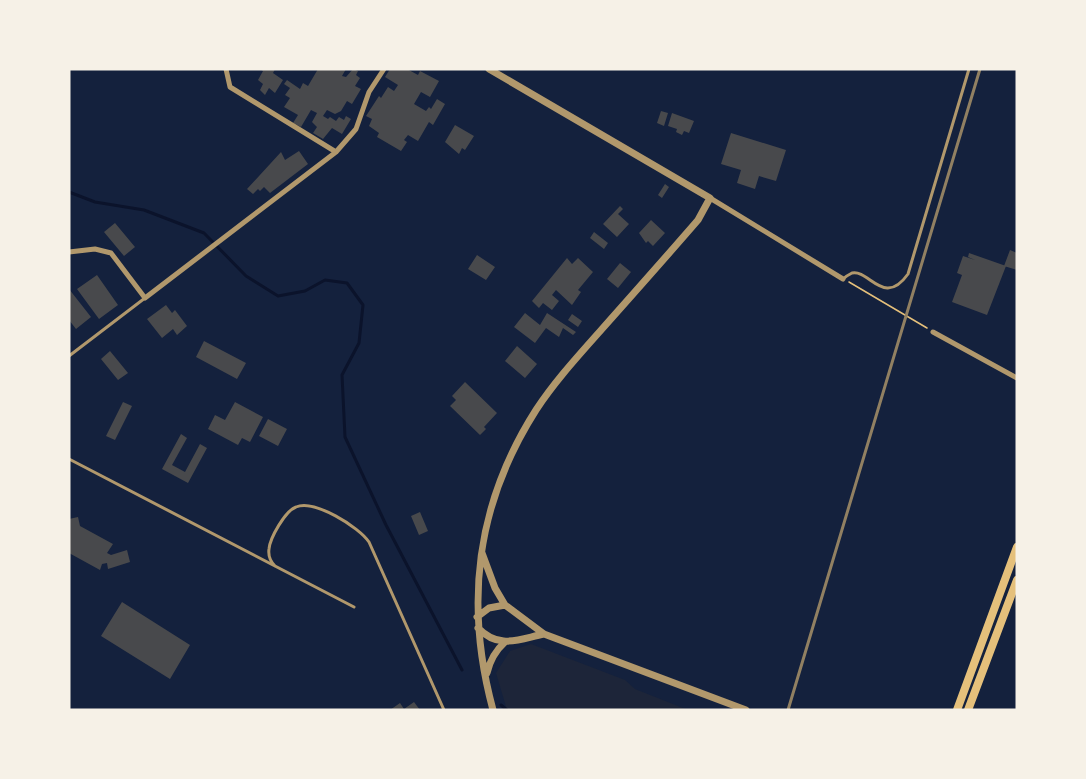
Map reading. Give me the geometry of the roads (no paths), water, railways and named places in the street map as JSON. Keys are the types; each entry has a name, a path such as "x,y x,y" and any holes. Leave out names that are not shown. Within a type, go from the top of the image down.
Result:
{"main road":[{"path":"957,710 1017,547"},
{"path":"968,710 1017,580"}],"street":[{"path":"226,69 230,87 336,152"},
{"path":"69,252 95,249 111,253 145,298 336,152 356,129 369,92 384,69"},
{"path":"489,69 710,198 843,279"},
{"path":"493,710 485,678 478,628 477,578 491,506 503,474 536,410 560,376 698,220 710,198"},
{"path":"933,332 1016,377"},
{"path":"481,550 495,588 504,604 544,634 746,710"},
{"path":"477,617 489,608 504,604"},
{"path":"478,628 497,641 504,642 544,634"},
{"path":"485,678 492,657 504,642"}],"lane":[{"path":"843,279 851,273 858,273 878,286 890,287 902,283 908,274 969,69"},
{"path":"69,356 145,298"},
{"path":"69,459 354,607"},
{"path":"275,566 269,558 270,544 285,515 295,507 302,505 316,507 360,530 369,542 444,710"}],"waterway":[{"path":"69,192 95,202 144,210 204,233 246,276 278,296 305,291 325,280 347,283 363,305 359,343 342,375 345,437 386,525 462,670"},
{"path":"501,705 507,710"}],"railway":[{"path":"788,710 980,69"}]}
